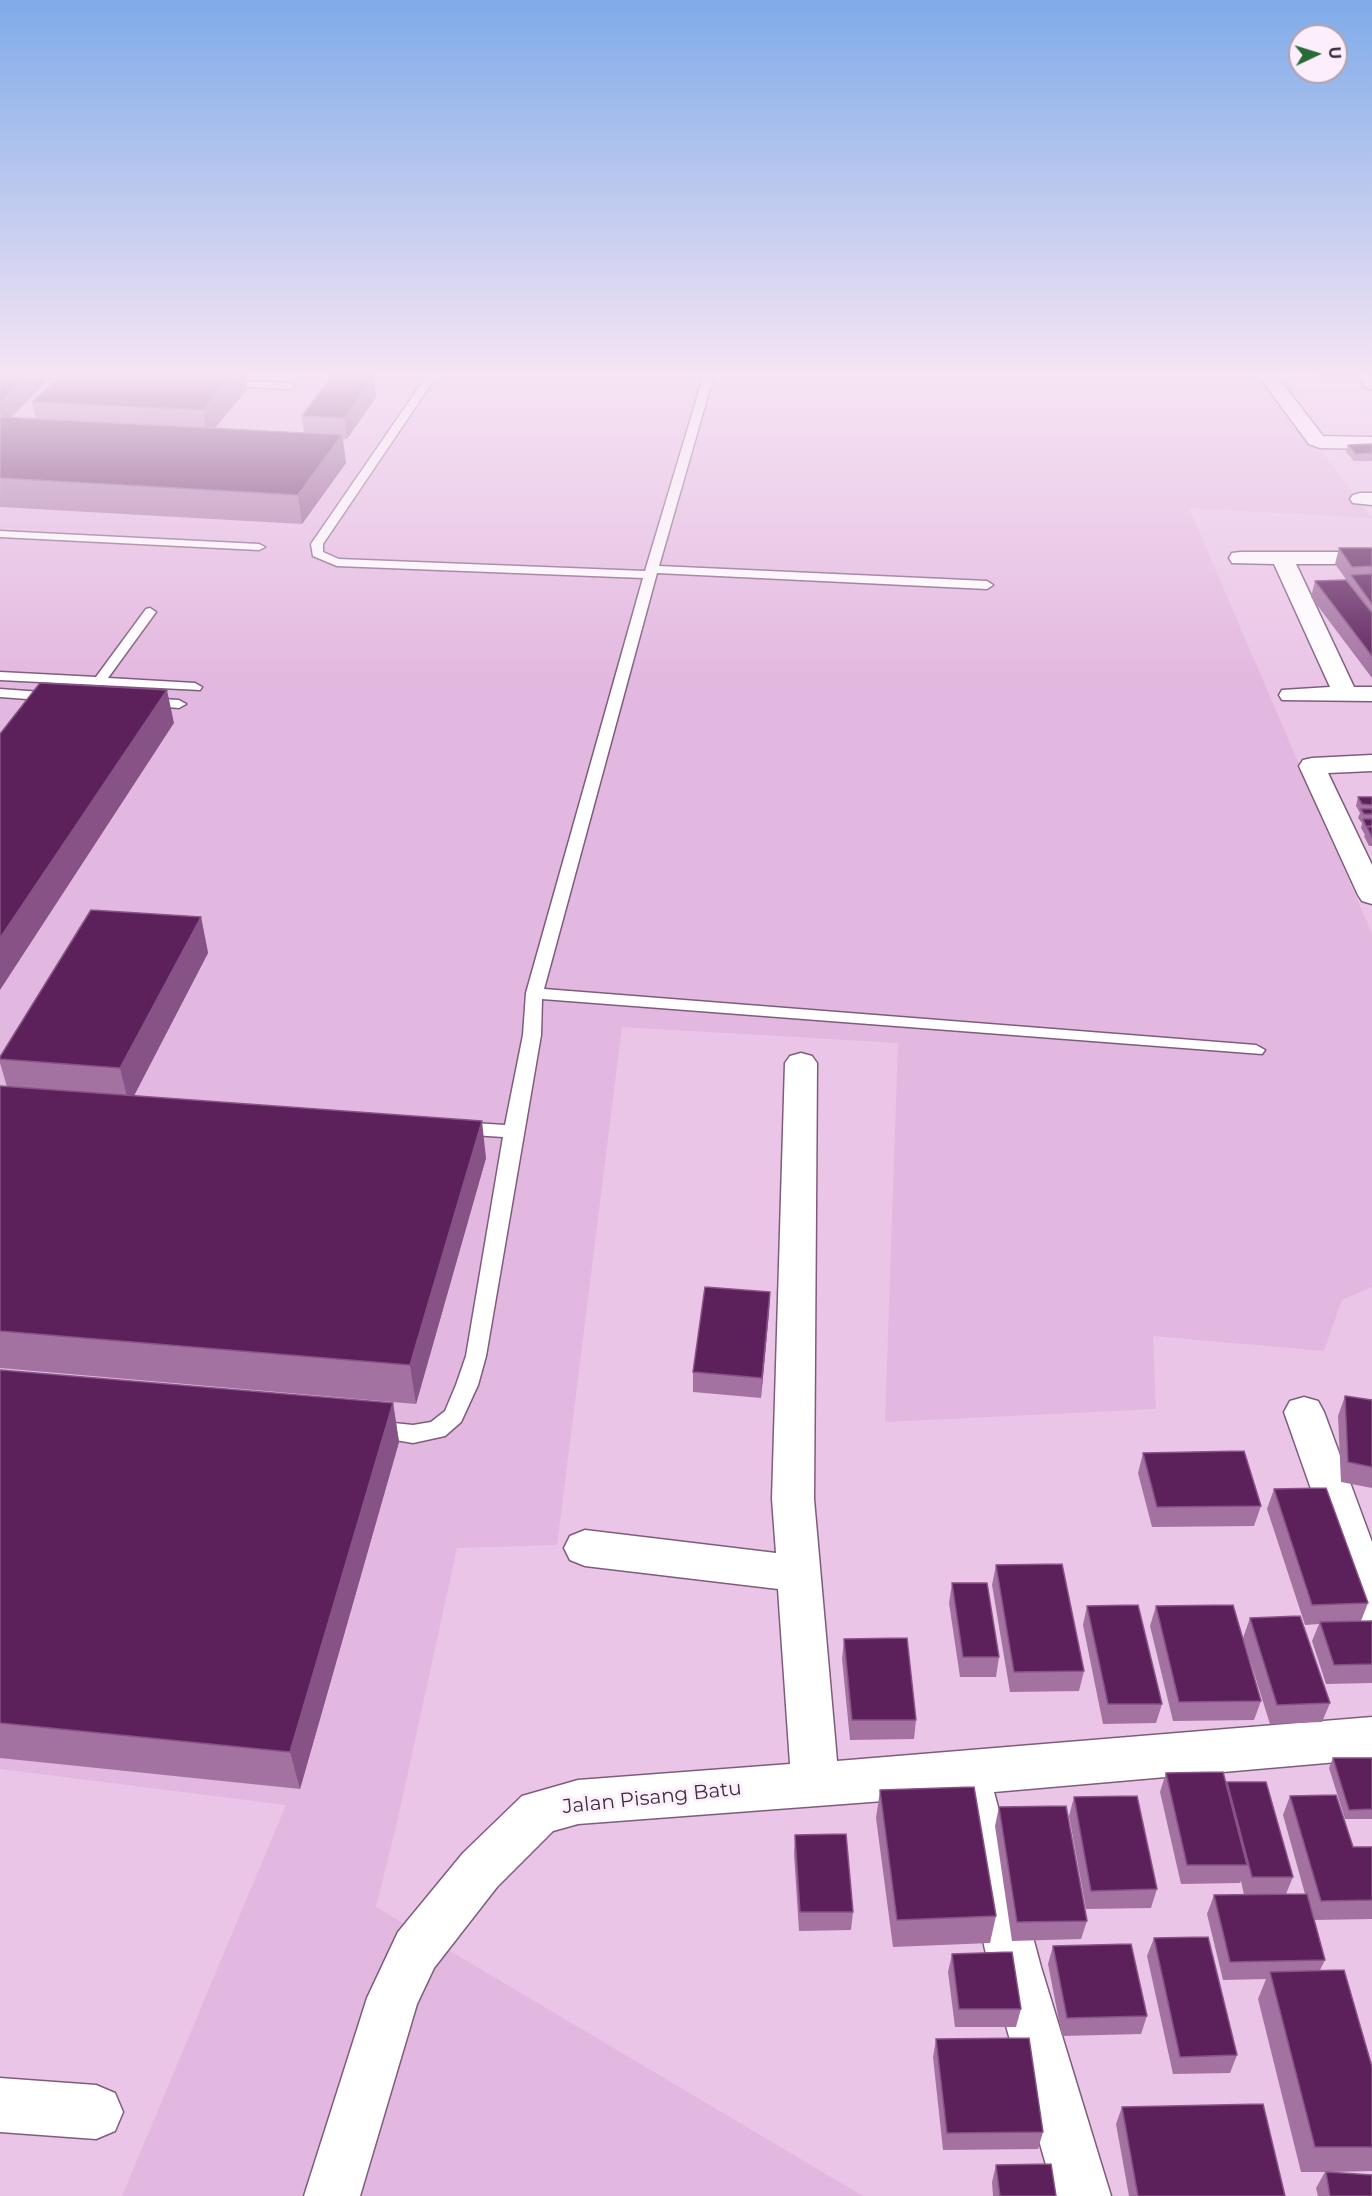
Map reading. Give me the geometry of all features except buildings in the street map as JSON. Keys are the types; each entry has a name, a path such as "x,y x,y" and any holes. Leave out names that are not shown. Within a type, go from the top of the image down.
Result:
{"street":[{"path":"1240,558 1372,558"},
{"path":"1282,558 1346,694"},
{"path":"1291,695 1372,694"},
{"path":"1372,764 1312,766 1372,895"},
{"path":"801,1063 793,1499 815,1783"},
{"path":"1304,1412 1351,1543 1370,1609"},
{"path":"585,1548 797,1573"},
{"name":"Jalan Pisang Batu","path":"332,2196 393,1998 417,1950 480,1870 539,1812 578,1802 967,1773 1372,1738"},
{"path":"967,1773 1015,1967 1083,2196"},
{"path":"0,2105 96,2112"}],"lane":[{"path":"365,473 317,544 317,554 337,562 987,585"},
{"path":"353,1427 413,1434 437,1430 453,1416 467,1385 476,1356 513,1132 532,1035 534,993 680,473"},
{"path":"0,534 260,547"},
{"path":"99,682 150,612"},
{"path":"0,676 195,687"},
{"path":"0,693 72,698"},
{"path":"131,701 179,704"},
{"path":"534,993 1256,1050"},
{"path":"438,1127 513,1132"}],"shaded area":[{"path":"0,473 1338,473 1372,518 1189,508 1372,934 1372,1287 1342,1300 1324,1351 1153,1336 1156,1409 885,1422 898,1043 622,1027 557,1545 457,1548 398,1818 376,1907 863,2196 122,2196 286,1805 0,1769"}]}
